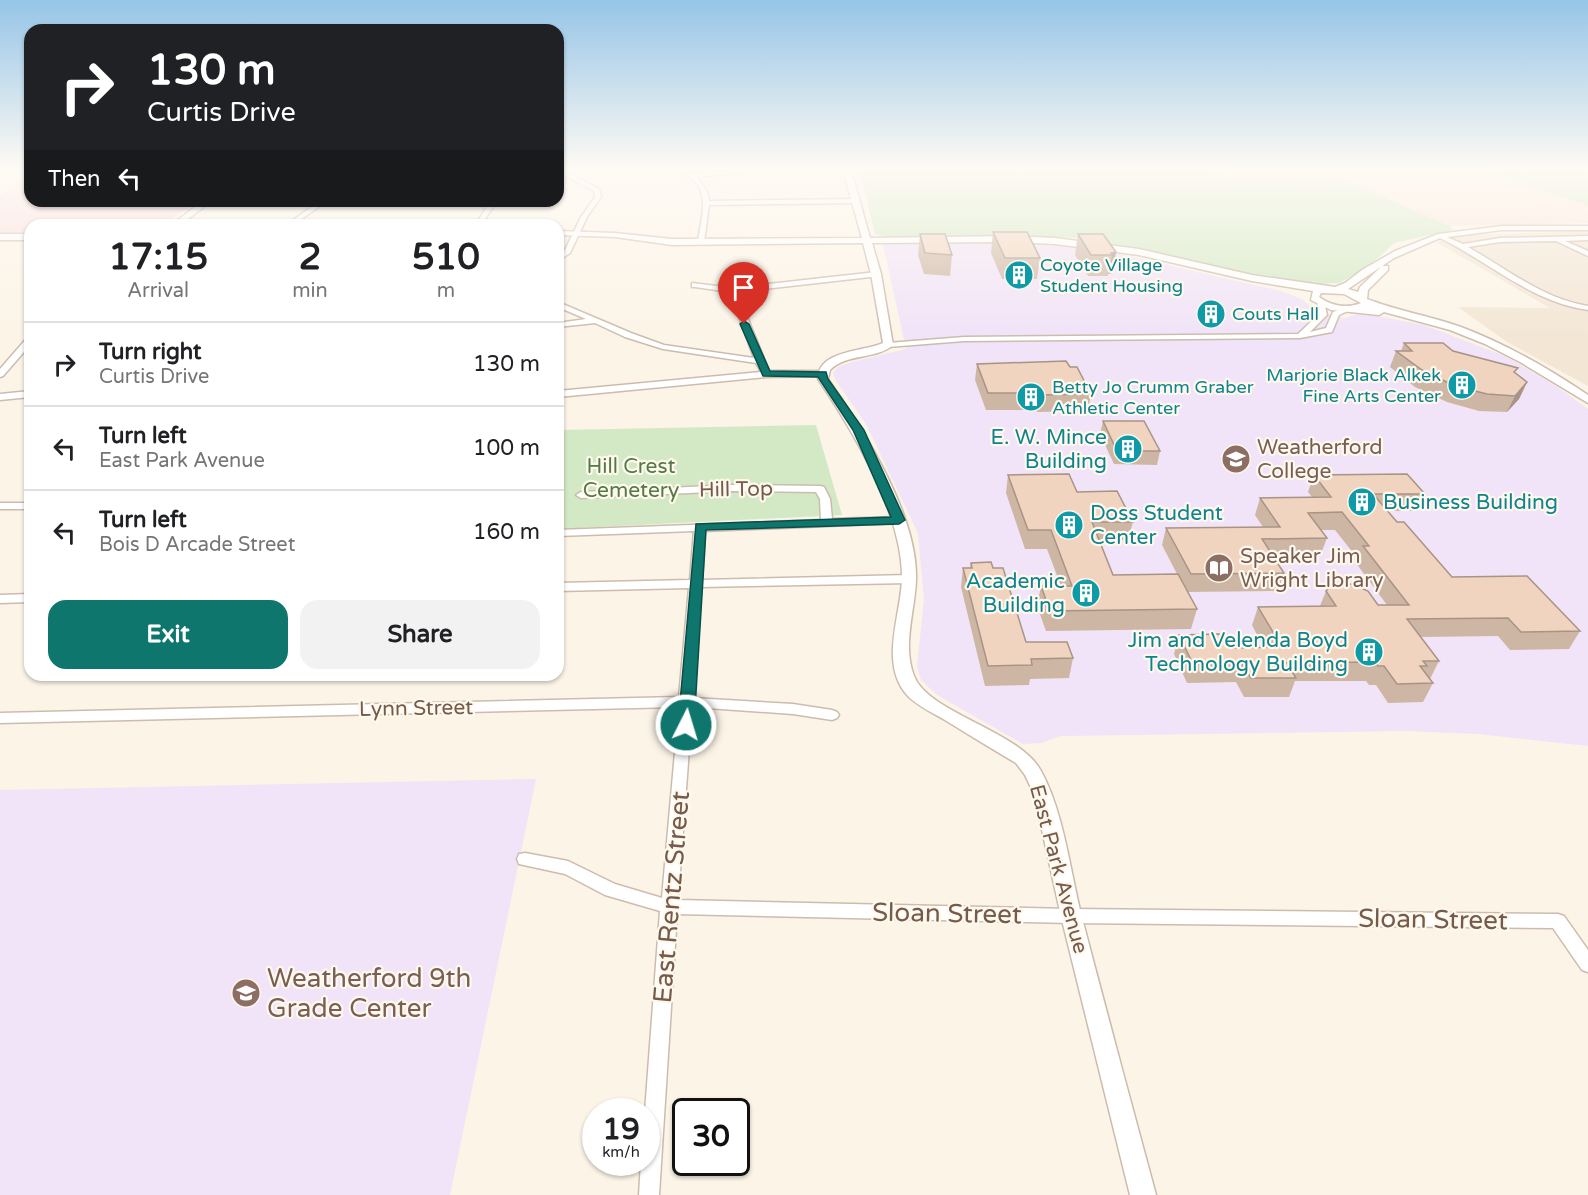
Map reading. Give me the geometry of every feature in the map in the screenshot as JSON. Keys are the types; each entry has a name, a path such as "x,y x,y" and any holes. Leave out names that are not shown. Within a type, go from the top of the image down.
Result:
{"street":[{"path":"564,255 581,226"},
{"path":"701,242 703,226"},
{"path":"862,226 876,274 888,345"},
{"path":"1300,336 1323,315 1314,298 1315,293 1350,286 1358,277 1388,258 1418,243 1440,236 1478,230 1588,228"},
{"path":"1536,229 1588,254"},
{"path":"564,233 615,235 672,242 1031,239 1083,244 1252,278 1330,290 1364,300 1382,309 1456,328 1541,369 1588,400"},
{"path":"1440,236 1464,246 1562,304 1588,308"},
{"path":"0,237 24,237"},
{"path":"1464,246 1500,240 1588,238"},
{"path":"1124,251 1225,276 1286,288 1304,293 1318,302 1406,318 1480,340"},
{"path":"564,393 766,374 823,374 829,363 888,345 984,338 1300,336 1329,330 1336,314 1365,305 1363,289 1389,265 1388,258"},
{"path":"695,285 733,290 876,274"},
{"path":"733,290 759,362 766,374"},
{"path":"564,307 663,347 759,362"},
{"path":"564,324 595,321"},
{"path":"0,374 24,348"},
{"name":"East Park Avenue","path":"823,374 824,379 858,430 899,520 906,543 909,579 900,653 905,675 914,691 936,707 1022,758 1033,772 1043,794 1071,916 1143,1195"},
{"path":"0,397 24,395"},
{"name":"Hill Top","path":"581,495 732,488 820,489 825,499 827,523"},
{"path":"0,506 24,506"},
{"path":"564,533 899,520"},
{"name":"East Rentz Street","path":"649,1195 669,907 688,702 700,527"},
{"path":"564,587 909,579"},
{"path":"0,599 24,598"},
{"name":"Lynn Street","path":"0,718 688,702 793,709 832,715"},
{"name":"Sloan Street","path":"525,859 568,868 611,890 669,907 1071,916 1558,921 1588,964"}],"shaded area":[{"path":"0,226 24,226 24,232 0,233"},
{"path":"1588,231 1588,386 1507,342 1458,307 1550,308 1436,242 1467,235"},
{"name":"Weatherford College","path":"1036,243 1115,253 1281,291 1304,300 1312,311 1345,318 1358,314 1372,315 1424,325 1505,356 1556,386 1588,409 1588,746 1478,734 1405,731 1061,736 1041,743 1023,744 937,695 921,680 917,666 924,599 918,533 866,424 836,381 833,373 838,367 852,362 906,349 883,244"},
{"name":"Weatherford 9th Grade Center","path":"536,779 450,1195 0,1195 0,790"}],"green space":[{"path":"873,226 1449,226 1453,230 1394,243 1368,267 1339,283 1320,284 1236,271 1119,245 1076,238 887,237 875,234"},
{"name":"Hill Crest Cemetery","path":"816,425 842,515 564,529 564,430"}],"building":[{"path":"993,232 1027,232 1040,258 1005,258"},
{"path":"920,234 945,234 952,255 925,253"},
{"path":"1078,234 1103,234 1116,252 1111,253 1112,255 1091,255"},
{"path":"1404,343 1443,343 1453,351 1518,368 1514,372 1527,382 1515,396 1487,394 1455,386 1422,370 1396,351 1412,351"},
{"path":"1066,361 1070,367 1077,367 1091,394 988,393 977,364"},
{"path":"1103,421 1144,421 1160,451 1117,451"},
{"path":"1069,474 1077,492 1117,491 1133,522 1092,522 1113,575 1178,574 1197,609 1050,611 1041,586 1072,586 1051,530 1028,530 1008,475"},
{"path":"1407,474 1425,494 1373,494 1397,522 1404,522 1452,577 1527,576 1580,631 1521,632 1508,618 1407,619 1439,661 1423,661 1427,666 1420,666 1433,683 1397,684 1384,666 1378,666 1375,662 1287,663 1296,678 1251,678 1242,663 1193,664 1179,635 1222,634 1229,648 1282,647 1258,607 1336,606 1326,591 1332,585 1352,584 1368,591 1378,605 1409,605 1363,546 1369,546 1342,512 1308,513 1327,538 1262,539 1284,573 1191,574 1166,528 1280,527 1260,498 1331,497 1314,475"},
{"path":"991,562 993,568 1003,568 1026,642 1067,642 1073,658 1031,659 1032,665 988,666 963,568 972,568 971,563"}],"place":[{"name":"Coyote Village Student Housing","path":"1019,275"},
{"name":"Couts Hall","path":"1211,314"},
{"name":"Marjorie Black Alkek Fine Arts Center","path":"1462,385"},
{"name":"Betty Jo Crumm Graber Athletic Center","path":"1031,397"},
{"name":"E. W. Mince Building","path":"1128,449"},
{"name":"Weatherford College","path":"1236,459"},
{"name":"Business Building","path":"1362,502"},
{"name":"Doss Student Center","path":"1069,525"},
{"name":"Speaker Jim Wright Library","path":"1219,568"},
{"name":"Academic Building","path":"1086,593"},
{"name":"Jim and Velenda Boyd Technology Building","path":"1369,652"},
{"name":"Weatherford 9th Grade Center","path":"246,993"}],"route":[{"path":"686,725 700,527 899,520 858,430 824,379 823,374 801,372 766,374 744,324"}]}
